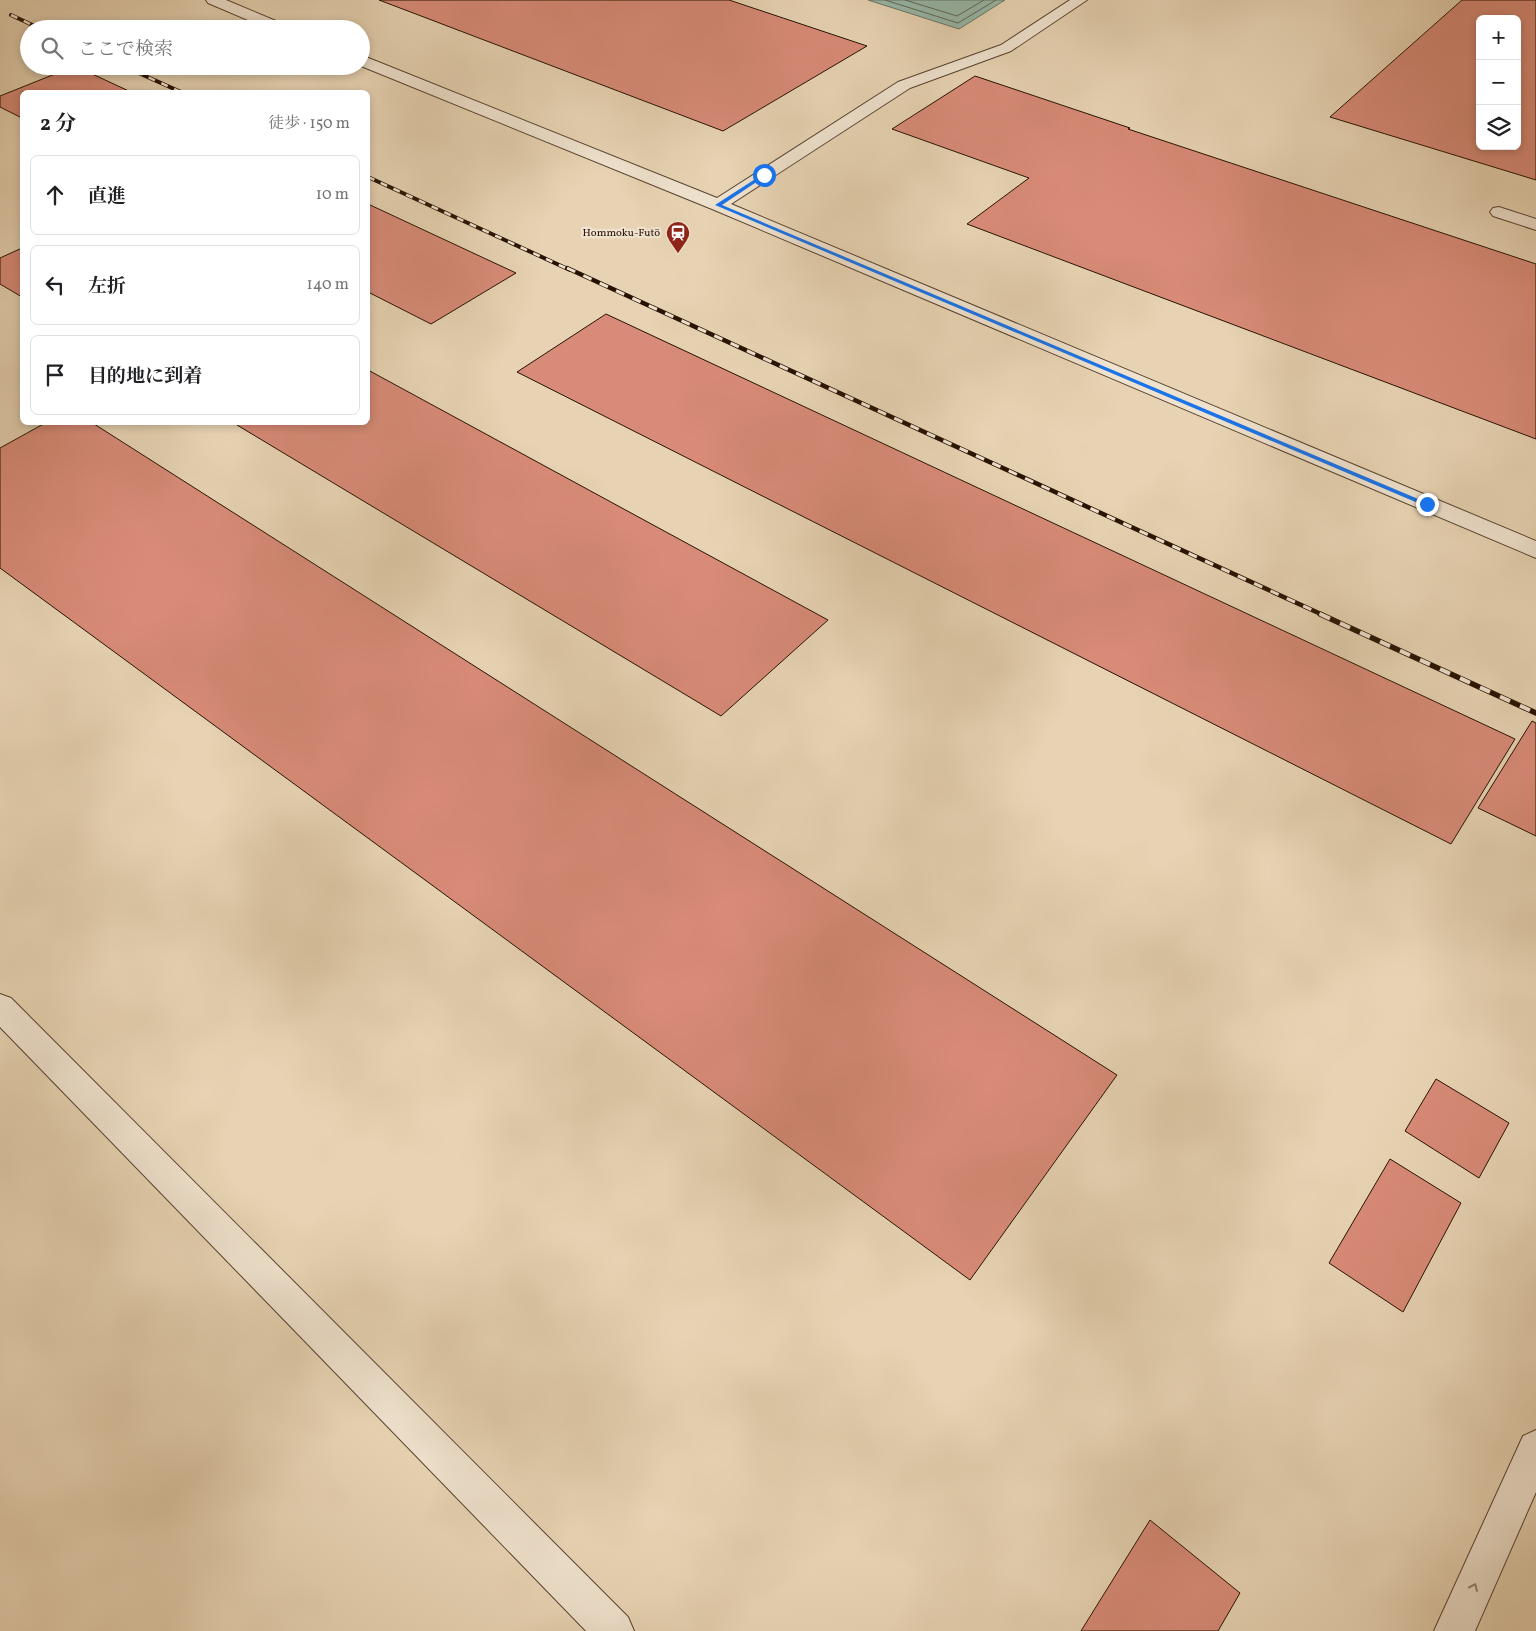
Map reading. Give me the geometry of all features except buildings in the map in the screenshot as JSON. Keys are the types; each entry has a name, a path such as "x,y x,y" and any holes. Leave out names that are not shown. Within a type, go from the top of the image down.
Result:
{"street":[{"path":"213,0 261,20"},
{"path":"718,205 904,85 1006,48 1080,0"},
{"path":"370,64 718,205 1536,550"},
{"path":"1499,212 1536,225"},
{"path":"0,1006 614,1631"},
{"path":"1454,1631 1536,1449"}],"water":[{"path":"868,0 1005,0 959,29"}],"railway":[{"path":"11,15 22,20"},
{"path":"143,75 177,90"},
{"path":"370,178 570,270"},
{"path":"567,268 1323,615"},
{"path":"1320,614 1536,713"}],"place":[{"name":"Hommoku-Futō","path":"678,254"}],"route":[{"path":"764,175 718,205 1427,504"}]}
